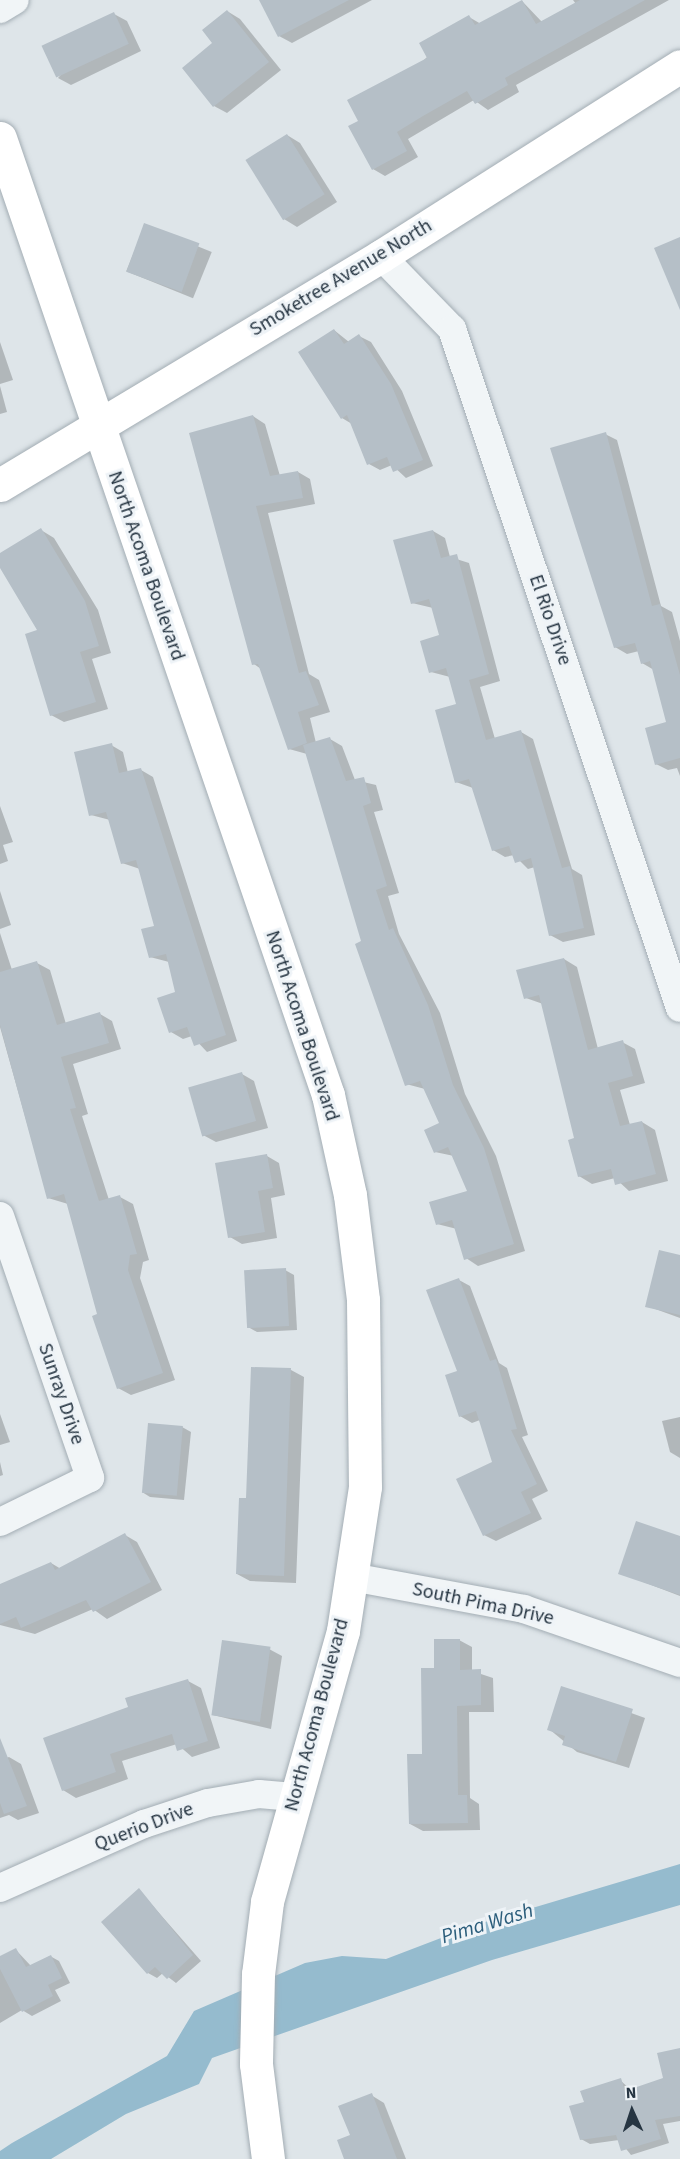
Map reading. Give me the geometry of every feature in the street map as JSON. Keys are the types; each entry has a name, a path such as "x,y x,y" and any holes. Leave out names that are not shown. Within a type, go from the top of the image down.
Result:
{"main road":[{"name":"Smoketree Avenue North","path":"0,485 98,423 381,256 677,73"},
{"name":"North Acoma Boulevard","path":"0,138 328,1095 347,1184 363,1300 368,1399 365,1487 352,1577 328,1690 294,1797 267,1902 258,1974 256,2064 268,2159"}],"street":[{"path":"0,9 15,0"},
{"name":"El Rio Drive","path":"381,256 452,329 680,1008"},
{"name":"Sunray Drive","path":"0,1216 90,1478 0,1522"},
{"name":"South Pima Drive","path":"352,1577 524,1609 680,1663"},
{"name":"Querio Drive","path":"0,1888 144,1824 208,1803 259,1794 294,1797"}],"water":[{"name":"Pima Wash","path":"680,1864 680,1905 492,1960 212,2058 199,2084 126,2114 51,2159 0,2159 0,2151 12,2143 167,2056 194,2011 305,1963 342,1956 386,1959 475,1925"}],"building":[{"path":"259,0 349,0 278,37"},
{"path":"522,0 536,24 580,0 645,0 505,78 508,85 475,104 467,91 397,132 407,151 372,170 348,126 358,121 347,100 427,58 419,43 469,15 475,25"},
{"path":"227,10 269,62 213,107 182,68 212,43 202,30"},
{"path":"114,12 129,44 56,78 41,46"},
{"path":"287,134 325,194 283,220 245,160"},
{"path":"144,223 199,243 182,292 126,272"},
{"path":"680,237 680,310 654,248"},
{"path":"334,329 344,344 359,334 391,384 423,460 393,472 387,457 367,465 347,415 341,419 298,352"},
{"path":"253,415 270,476 298,471 303,498 256,506 299,673 306,671 319,705 298,712 307,743 288,750 258,664 252,665 189,433"},
{"path":"606,432 652,606 660,604 680,675 680,758 655,765 645,728 666,722 650,661 641,664 635,643 614,648 550,448"},
{"path":"41,528 85,601 99,646 80,652 96,702 50,716 25,634 37,630 0,568 0,553"},
{"path":"433,530 441,558 457,554 489,674 469,680 486,740 521,730 562,868 570,866 584,928 549,936 531,858 515,863 509,846 492,851 469,779 455,783 435,710 456,704 446,668 429,673 420,641 439,635 429,599 411,604 393,540"},
{"path":"330,737 346,781 364,777 371,803 363,806 387,886 376,890 389,930 393,928 428,1005 453,1085 484,1148 514,1244 464,1260 452,1220 436,1225 429,1202 467,1191 448,1147 434,1153 424,1130 439,1123 420,1081 405,1086 355,944 361,941 303,745"},
{"path":"112,743 119,773 141,768 226,1035 194,1046 187,1027 169,1033 157,998 175,992 166,954 149,958 141,929 154,926 136,860 121,864 106,812 89,816 74,752"},
{"path":"564,958 588,1050 623,1040 633,1076 608,1083 620,1126 642,1121 656,1174 615,1185 611,1169 578,1177 568,1140 574,1138 539,995 524,999 516,970"},
{"path":"37,961 57,1025 100,1012 109,1043 61,1057 76,1108 70,1109 99,1201 120,1195 137,1254 130,1255 128,1270 163,1373 117,1389 92,1316 97,1314 64,1194 47,1199 0,1025 0,972"},
{"path":"242,1072 256,1121 202,1136 188,1087"},
{"path":"267,1154 273,1188 258,1191 265,1232 228,1238 215,1163"},
{"path":"659,1250 680,1255 680,1315 645,1307"},
{"path":"286,1268 289,1326 247,1328 244,1270"},
{"path":"459,1278 490,1361 496,1359 517,1429 511,1430 537,1484 521,1492 531,1513 483,1536 456,1479 492,1462 476,1411 459,1417 445,1375 457,1371 426,1290"},
{"path":"251,1367 291,1368 284,1576 236,1574 239,1498 246,1498"},
{"path":"148,1423 183,1426 177,1496 142,1493"},
{"path":"636,1521 680,1536 680,1595 618,1574"},
{"path":"125,1533 151,1582 93,1612 86,1600 21,1628 16,1617 0,1624 0,1584 51,1562 55,1570"},
{"path":"434,1639 460,1639 460,1670 481,1669 481,1705 457,1706 458,1795 467,1795 468,1823 409,1824 407,1754 422,1754 421,1668 434,1668"},
{"path":"222,1640 271,1647 260,1722 211,1715"},
{"path":"188,1679 208,1741 177,1751 172,1734 110,1754 116,1772 62,1791 43,1738 128,1707 125,1698"},
{"path":"561,1686 633,1709 616,1762 562,1745 565,1736 547,1730"},
{"path":"0,1738 27,1806 4,1814 0,1803"},
{"path":"139,1888 193,1955 167,1979 155,1967 147,1974 101,1922"},
{"path":"16,1948 26,1967 51,1955 62,1978 48,1985 53,1996 22,2012 0,1969 0,1956"},
{"path":"680,2048 680,2116 655,2120 661,2139 621,2151 616,2135 580,2140 569,2106 584,2102 580,2091 621,2078 625,2091 663,2078 657,2053"},
{"path":"372,2093 397,2159 344,2159 337,2140 350,2135 338,2106"}]}
